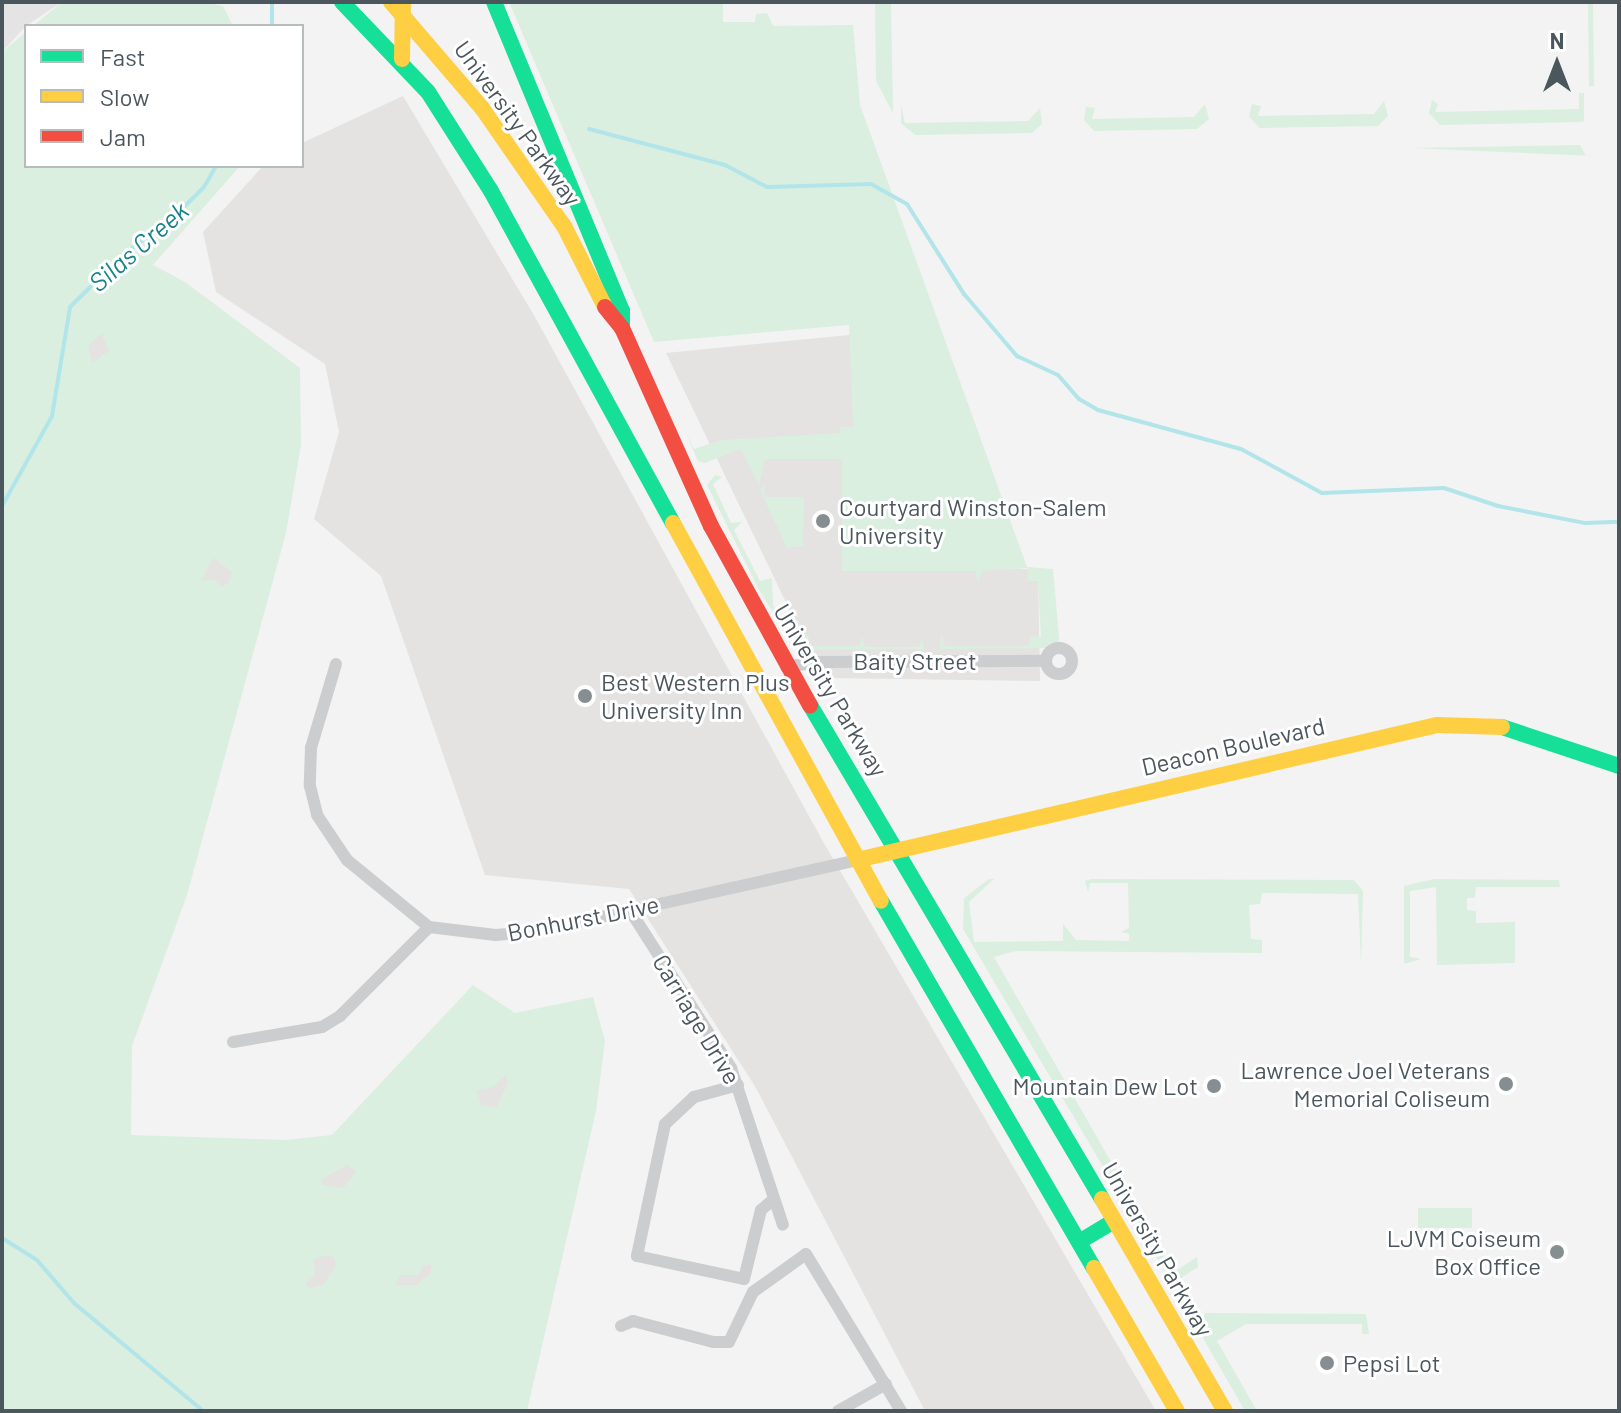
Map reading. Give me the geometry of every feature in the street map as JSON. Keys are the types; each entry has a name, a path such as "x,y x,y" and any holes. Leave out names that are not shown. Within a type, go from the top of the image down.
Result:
{"main road":[{"path":"342,2 402,59 491,191 857,860 1177,1411"},
{"path":"494,2 622,311 622,328"},
{"path":"399,5 402,59"},
{"name":"University Parkway","path":"399,5 532,176 579,251 610,317 622,328 711,526 786,667 899,850 1225,1411"},
{"name":"Deacon Boulevard","path":"857,860 1437,725 1492,724 1619,766"},
{"path":"1079,1242 1114,1221"}],"street":[{"name":"Baity Street","path":"786,667 818,662 1046,661"},
{"path":"233,1042 331,1022 429,927 347,860 317,815 310,786 311,748 336,664"},
{"name":"Bonhurst Drive","path":"429,927 496,935 857,860"},
{"name":"Carriage Drive","path":"629,909 738,1085 783,1225"},
{"path":"738,1085 694,1097 665,1124 637,1256 744,1279 761,1210 774,1199"},
{"path":"621,1326 633,1321 713,1342 729,1342 753,1292 806,1254 901,1411"},
{"path":"838,1411 886,1384"}],"shaded area":[{"path":"2,2 62,2 29,24 24,24 24,28 2,52"},
{"path":"403,96 535,317 821,838 1156,1411 925,1411 756,1088 629,889 485,875 381,576 314,519 339,432 325,364 216,292 203,232 261,168 304,168 304,142"},
{"path":"859,334 871,559 1038,570 1040,681 832,678 807,646 666,353"}],"green space":[{"path":"62,2 204,2 223,6 232,24 35,24"},
{"path":"509,2 723,2 723,22 755,22 756,14 767,13 773,26 853,25 860,105 1027,567 1053,569 1060,648 940,649 941,635 945,646 1029,646 1031,636 1041,637 1038,581 1028,581 1027,568 982,571 978,582 975,571 842,571 842,459 765,459 759,485 741,449 705,463 698,461 686,433 694,449 721,440 840,433 840,427 853,427 849,325 654,342"},
{"path":"875,2 891,2 893,113 876,81"},
{"path":"1588,2 1593,2 1594,86 1589,86"},
{"path":"24,34 24,168 238,168 153,265 185,282 300,368 301,445 286,533 187,895 132,1046 131,1135 286,1140 332,1135 473,985 515,1013 593,997 605,1041 596,1111 527,1411 2,1411 2,52"},
{"path":"1579,93 1584,93 1584,121 1580,122 1440,125 1429,113 1432,100 1438,104 1435,112 1579,109"},
{"path":"1384,101 1388,116 1378,126 1260,128 1249,117 1252,104 1261,106 1258,116 1374,114"},
{"path":"1205,104 1209,119 1197,129 1094,131 1084,120 1086,107 1095,108 1092,119 1194,117"},
{"path":"901,105 905,123 1028,121 1040,108 1042,124 1032,133 915,135 901,123"},
{"path":"1580,145 1586,156 1411,148"},
{"path":"715,475 722,477 713,484 731,523 742,522 734,530 760,581 772,578 773,605 787,628 809,636 809,646 859,646 862,636 865,647 919,647 922,637 924,649 809,650 794,645 759,590 707,485"},
{"path":"764,485 765,497 804,497 803,546 787,548 760,490"},
{"path":"989,879 994,879 969,902 974,942 1063,941 1063,924 1076,940 1129,941 1129,934 1121,932 1129,928 1128,883 1090,883 1088,892 1085,881 1091,879 1354,880 1363,891 1361,964 1358,894 1262,893 1260,904 1249,905 1251,939 1262,940 1262,953 1016,951 994,957 1174,1272 1197,1257 1198,1267 1181,1278 1165,1272 963,929 964,898"},
{"path":"1434,879 1559,880 1560,887 1476,887 1475,898 1467,898 1467,910 1476,911 1476,923 1515,922 1515,963 1437,965 1436,887 1410,891 1410,957 1421,959 1404,964 1404,886"},
{"path":"1418,1208 1472,1208 1472,1228 1418,1228"},
{"path":"1205,1313 1366,1314 1369,1334 1362,1334 1362,1324 1246,1324 1217,1341 1257,1411 1245,1411 1199,1331"}],"sand":[{"path":"102,333 109,351 92,363 88,346"},
{"path":"213,558 232,572 229,583 221,587 214,579 201,581"},
{"path":"506,1075 508,1083 497,1107 481,1106 477,1090 491,1088"},
{"path":"347,1165 357,1171 343,1188 322,1185 321,1179"},
{"path":"326,1255 334,1257 336,1265 324,1284 309,1289 306,1283 315,1274 313,1260"},
{"path":"431,1264 431,1273 417,1285 395,1285 400,1275 418,1275 422,1266"}],"waterway":[{"name":"Silas Creek","path":"272,2 272,24"},
{"path":"589,129 725,165 767,187 871,184 907,204 964,294 1017,356 1058,375 1079,399 1098,410 1241,449 1322,493 1444,488 1498,506 1585,523 1619,522"},
{"name":"Silas Creek","path":"2,506 52,416 70,307 124,254 172,219 204,187 215,168"},
{"path":"2,1238 37,1260 74,1303 203,1411"}],"traffic: fast":[{"path":"342,2 428,92 491,191 673,523"},
{"path":"494,2 622,311 622,328"},
{"path":"810,705 1102,1199"},
{"path":"1502,727 1619,766"},
{"path":"881,901 1094,1268"},
{"path":"1079,1242 1114,1221"}],"traffic: slow":[{"path":"391,2 482,108 565,228 605,307"},
{"path":"402,59 403,2"},
{"path":"673,523 881,901"},
{"path":"857,860 1437,725 1502,727"},
{"path":"1102,1199 1225,1411"},
{"path":"1094,1268 1177,1411"}],"traffic: jam":[{"path":"605,307 622,328 711,526 810,705"}],"place":[{"name":"Courtyard Winston-Salem University","path":"823,521"},
{"name":"Best Western Plus University Inn","path":"585,696"},
{"name":"Lawrence Joel Veterans Memorial Coliseum","path":"1506,1084"},
{"name":"Mountain Dew Lot","path":"1214,1086"},
{"name":"LJVM Coiseum Box Office","path":"1557,1252"},
{"name":"Pepsi Lot","path":"1327,1363"}]}
